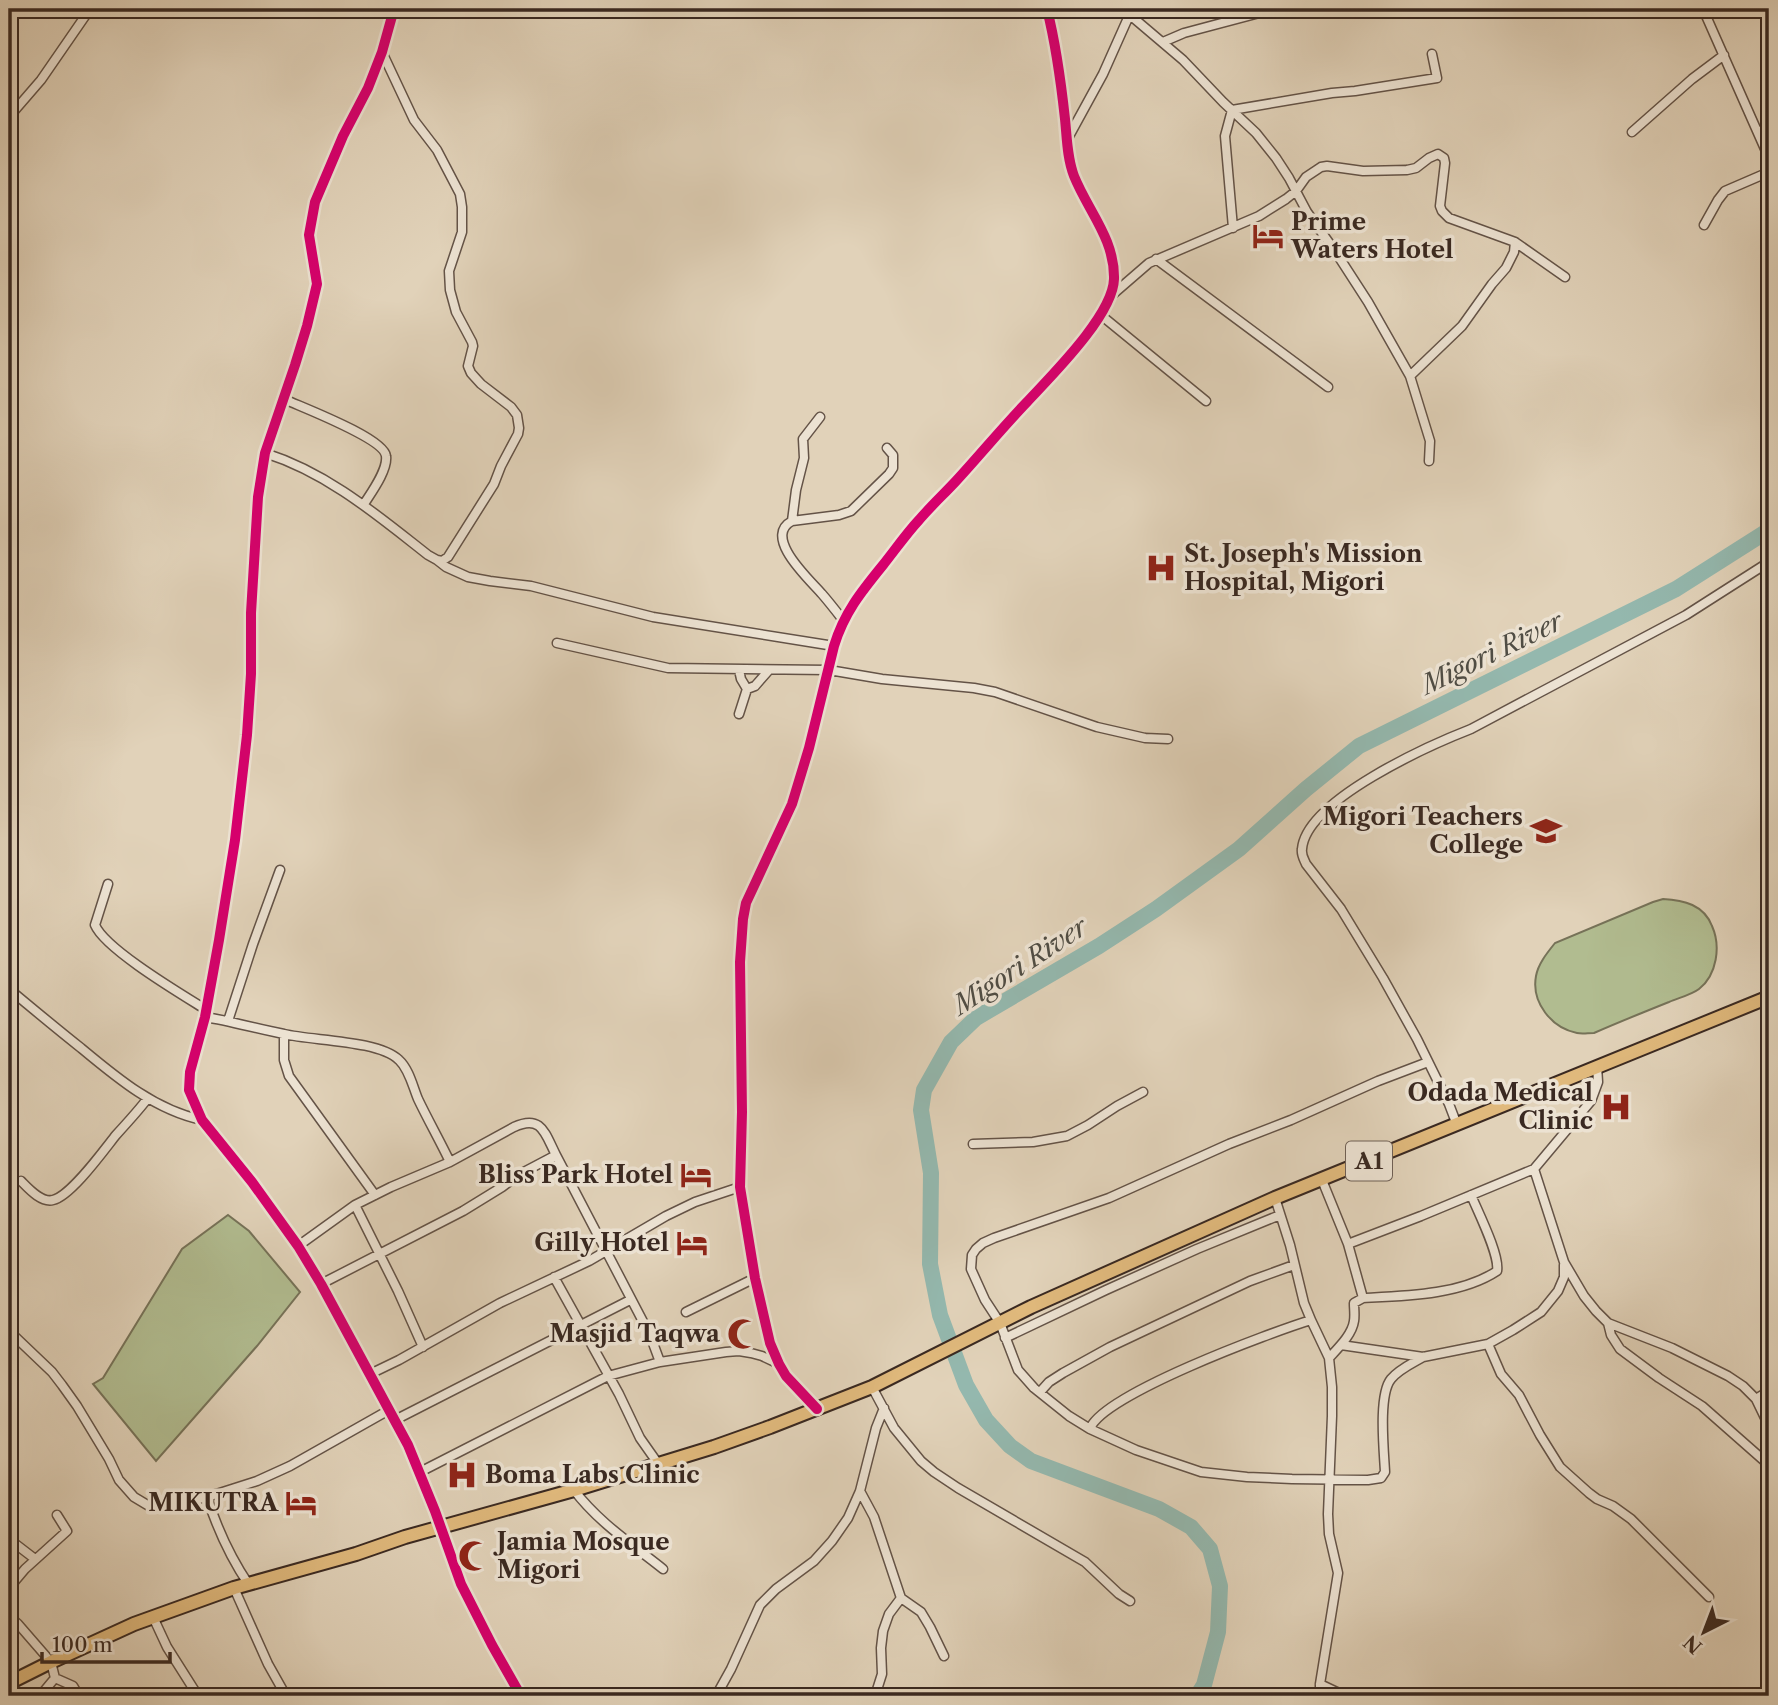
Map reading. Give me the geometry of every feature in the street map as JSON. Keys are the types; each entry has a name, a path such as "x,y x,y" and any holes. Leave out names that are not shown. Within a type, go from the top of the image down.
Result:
{"highway":[{"name":"A1","path":"9,1683 153,1617 234,1588 659,1465 817,1409 872,1387 1000,1323 1275,1198 1769,997"}],"street":[{"path":"9,117 41,80 90,9"},
{"path":"394,9 368,88 314,202 309,235 317,284 307,326 265,453 258,497 247,735 219,940 189,1080 192,1098 202,1120 252,1182 298,1246 395,1420 420,1472 461,1584 522,1696"},
{"path":"817,1409 786,1376 770,1343 755,1278 740,1187 740,962 743,919 746,903 801,779 834,646 844,620 859,595 919,519 1049,378 1102,316 1112,295 1113,262 1109,246 1079,187 1069,158 1060,70 1047,9"},
{"path":"1163,42 1184,33 1274,9"},
{"path":"1703,9 1769,158"},
{"path":"1068,138 1103,74 1131,12 1183,60 1272,152 1307,212 1368,302 1410,376 1430,441 1429,461"},
{"path":"382,52 414,120 437,150 460,194 462,232 451,264 449,281 453,302 472,346 468,366 475,379 511,407 519,421 518,434 494,484 448,557 442,561 437,560"},
{"path":"1232,110 1437,78 1432,54"},
{"path":"1632,132 1692,79 1724,55"},
{"path":"1232,110 1225,136 1233,228"},
{"path":"1759,132 1769,126"},
{"path":"1112,295 1142,267 1156,259 1259,216 1296,191 1306,177 1321,167 1363,171 1407,170 1416,168 1438,155 1444,158 1445,163 1440,206 1445,215 1515,242 1565,277"},
{"path":"1704,225 1725,191 1769,172"},
{"path":"1410,376 1462,326 1506,268 1514,252 1515,242"},
{"path":"1156,259 1328,387"},
{"path":"1102,316 1206,401"},
{"path":"284,399 341,423 375,442 385,451 385,465 364,505"},
{"path":"792,521 804,458 803,438 820,417"},
{"path":"844,620 791,560 783,537 785,526 792,521 839,516 851,511 893,468 893,455 887,448"},
{"path":"265,453 310,471 364,505 446,567 468,577 531,586 653,617 834,646"},
{"path":"1457,1125 1428,1062 1383,978 1341,909 1306,864 1302,856 1304,839 1331,806 1399,761 1471,729 1686,615 1769,562"},
{"path":"557,643 668,668 829,670 882,680 995,692 1097,727 1145,738 1168,739"},
{"path":"739,670 747,689"},
{"path":"739,714 747,689 754,686 769,670"},
{"path":"228,1021 280,870"},
{"path":"108,884 95,925 99,934 205,1013 284,1035 378,1049 400,1060 450,1162"},
{"path":"9,989 138,1092 172,1111 202,1120"},
{"path":"284,1035 284,1060 289,1076 375,1195"},
{"path":"1423,1357 1389,1380 1382,1423 1383,1477 1368,1480 1247,1477 1201,1472 1136,1450 1090,1429 1069,1416 1023,1377 1000,1323 985,1300 971,1269 972,1255 983,1243 1109,1198 1229,1144 1428,1062"},
{"path":"1348,1244 1534,1169 1591,1101 1598,1082 1597,1066"},
{"path":"973,1144 1033,1142 1067,1136 1143,1092"},
{"path":"22,1181 44,1199 54,1200 80,1178 148,1098"},
{"path":"298,1246 355,1205 450,1162 522,1123 532,1122 541,1128 556,1155 650,1335 660,1362"},
{"path":"321,1284 463,1211 518,1175 556,1155"},
{"path":"1534,1169 1564,1262 1584,1296 1608,1323 1672,1348 1743,1386 1756,1399 1769,1426"},
{"path":"1322,1180 1348,1244 1363,1298"},
{"path":"370,1374 695,1202 740,1187"},
{"path":"1329,1359 1354,1324 1354,1303 1363,1298 1444,1290 1483,1279 1497,1270 1493,1249 1471,1195"},
{"path":"1275,1198 1304,1303 1329,1359 1332,1387 1328,1479 1329,1534 1338,1573 1320,1696"},
{"path":"355,1205 423,1347"},
{"path":"1005,1338 1106,1290 1280,1215"},
{"path":"1341,1345 1423,1357 1488,1344 1513,1331 1541,1311 1558,1291 1564,1277 1564,1262"},
{"path":"1040,1392 1063,1373 1110,1347 1250,1281 1294,1265"},
{"path":"554,1278 640,1438 659,1465"},
{"path":"686,1312 755,1278"},
{"path":"395,1420 630,1300"},
{"path":"1090,1429 1100,1415 1135,1392 1255,1339 1311,1320"},
{"path":"1608,1323 1611,1335 1620,1349 1702,1406 1769,1465"},
{"path":"9,1346 12,1335 52,1372 77,1406 119,1480 134,1497 149,1506 159,1508 207,1497 257,1481 290,1466 389,1410"},
{"path":"1488,1344 1501,1374 1524,1402 1560,1467 1597,1499 1631,1519 1709,1597"},
{"path":"420,1472 608,1376 660,1362 739,1351 762,1356 779,1364"},
{"path":"872,1387 894,1428 934,1472 1085,1562 1130,1601"},
{"path":"1756,1399 1769,1391"},
{"path":"716,1696 760,1605 823,1552 840,1530 860,1491 876,1428 884,1408"},
{"path":"574,1490 622,1537 663,1569"},
{"path":"860,1491 874,1517 901,1598 921,1612 944,1656"},
{"path":"207,1497 220,1532 249,1585"},
{"path":"9,1588 35,1559 67,1531 57,1516"},
{"path":"9,1539 35,1559"},
{"path":"234,1588 268,1664 286,1696"},
{"path":"875,1696 882,1674 883,1631 889,1614 901,1598"},
{"path":"9,1616 51,1662 55,1678"},
{"path":"153,1617 167,1647 198,1696"},
{"path":"40,1696 55,1678"},
{"path":"55,1678 73,1686 79,1696"},
{"path":"1320,1684 1339,1693 1367,1696"}],"green space":[{"path":"1663,899 1699,908 1708,919 1715,934 1717,951 1710,976 1705,983 1692,993 1594,1033 1568,1030 1552,1020 1540,1005 1535,986 1539,967 1555,943"},
{"path":"228,1215 249,1231 300,1292 257,1346 156,1461 93,1384 103,1378 182,1249"}],"waterway":[{"name":"Migori River","path":"1197,1696 1204,1685 1218,1632 1220,1586 1210,1549 1191,1527 1159,1509 1031,1461 1010,1446 986,1420 966,1385 940,1315 930,1264 931,1173 921,1110 924,1090 951,1042 976,1018 1099,946 1156,909 1239,849 1359,746 1676,589 1769,530"}],"cycle path":[{"path":"394,9 368,88 343,136 315,202 309,235 317,284 307,326 265,453 258,497 247,735 235,840 205,1017 190,1072 189,1090 202,1120 252,1182 298,1246 321,1284 408,1445 461,1584 521,1696"},
{"path":"817,1409 786,1376 770,1343 755,1278 740,1187 740,962 743,919 746,903 792,804 834,646 848,613 867,584 914,525 1065,361 1093,327 1111,294 1114,279 1110,251 1070,162 1058,64 1047,9"}],"place":[{"name":"Prime Waters Hotel","path":"1268,236"},
{"name":"St. Joseph's Mission Hospital, Migori","path":"1161,568"},
{"name":"Migori Teachers College","path":"1546,831"},
{"name":"Odada Medical Clinic","path":"1616,1107"},
{"name":"Bliss Park Hotel","path":"696,1175"},
{"name":"Gilly Hotel","path":"692,1243"},
{"name":"Masjid Taqwa","path":"743,1334"},
{"name":"Boma Labs Clinic","path":"462,1475"},
{"name":"MIKUTRA","path":"301,1503"},
{"name":"Jamia Mosque Migori","path":"474,1556"}]}
